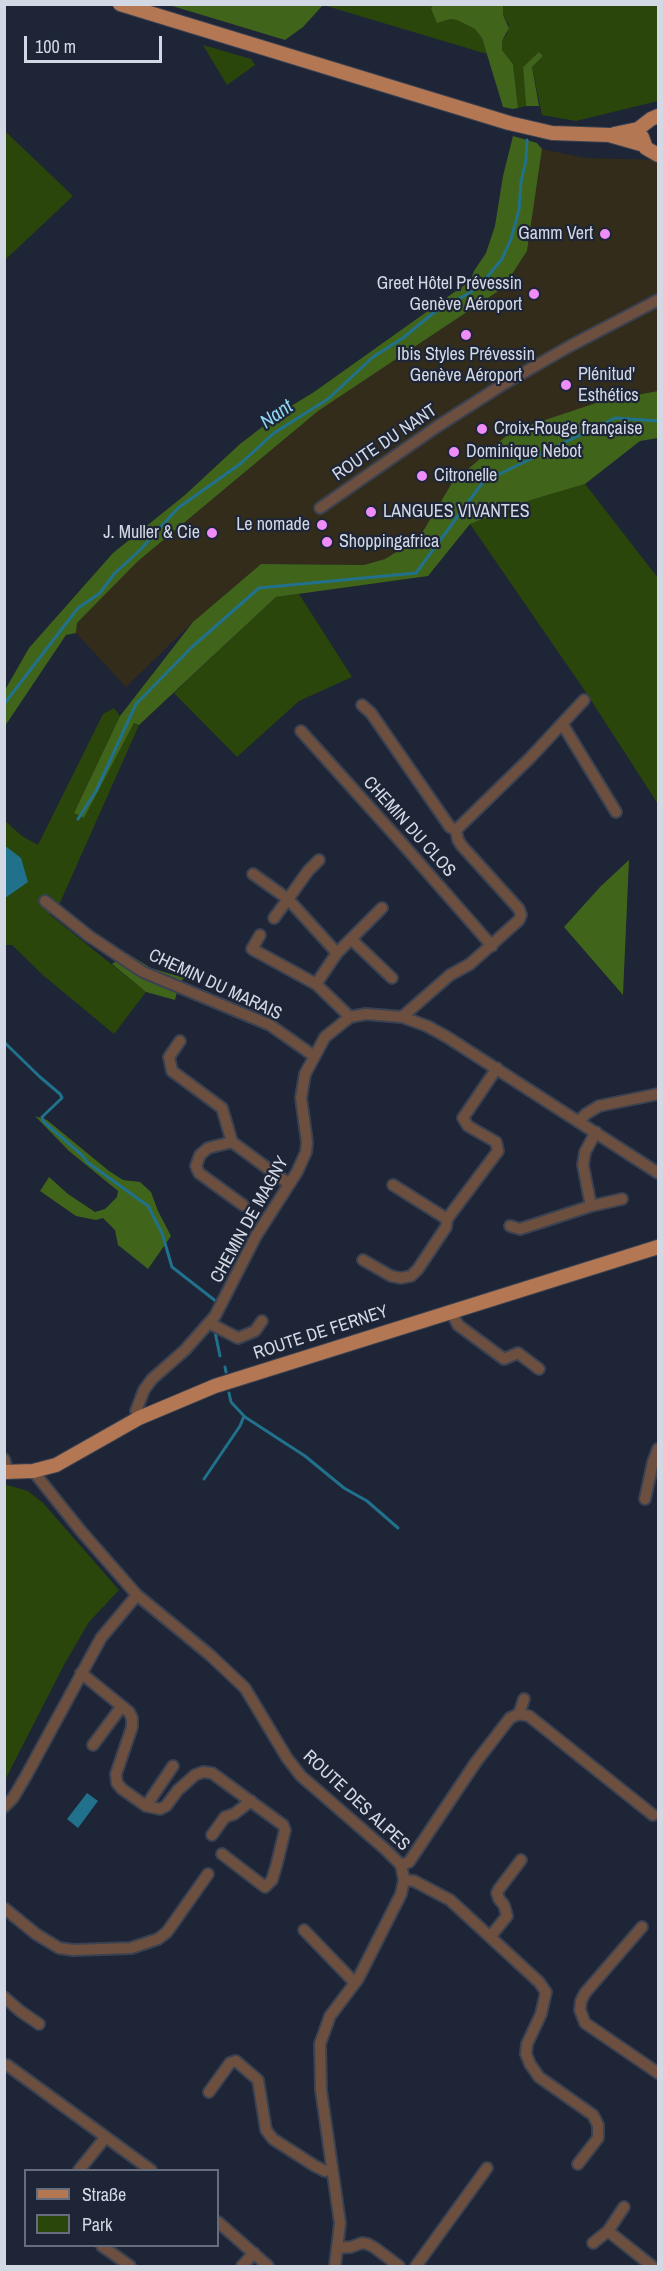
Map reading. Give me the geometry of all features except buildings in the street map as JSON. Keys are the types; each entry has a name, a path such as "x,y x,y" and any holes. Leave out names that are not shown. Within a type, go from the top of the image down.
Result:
{"main road":[{"path":"120,4 509,123 552,133 609,135 644,145"},
{"path":"658,116 644,126 641,136 644,145 658,156"},
{"path":"609,135 644,126"},
{"name":"ROUTE DE FERNEY","path":"6,1468 33,1471 68,1459 139,1418 215,1386 658,1247"}],"street":[{"name":"ROUTE DU NANT","path":"320,508 429,432 502,385 658,300"},
{"name":"CHEMIN DU CLOS","path":"456,830 563,725 584,700"},
{"name":"CHEMIN DU CLOS","path":"362,705 371,713 450,827 456,830"},
{"path":"563,725 616,812"},
{"name":"CHEMIN DU CLOS","path":"301,731 492,946"},
{"name":"CHEMIN DU CLOS","path":"402,1017 450,975 470,964 492,946 514,927 521,915 510,897 462,846 456,830"},
{"path":"274,918 308,871 319,860"},
{"path":"253,873 288,899 337,953"},
{"name":"CHEMIN DU MARAIS","path":"45,901 89,936 142,972 270,1025 314,1056"},
{"path":"316,984 337,953 382,908"},
{"path":"260,936 252,949 316,984 350,1017 366,1014 402,1017 437,1031 658,1173"},
{"path":"351,939 392,978"},
{"name":"CHEMIN DE MAGNY","path":"139,1418 136,1411 152,1379 185,1350 209,1323 225,1300 256,1236 297,1172 306,1152 307,1142 301,1092 305,1074 325,1037 350,1017"},
{"path":"180,1041 169,1057 172,1071 222,1108 232,1142 289,1184"},
{"path":"363,1260 391,1276 401,1278 411,1276 446,1227 447,1220 498,1151 496,1142 468,1126 463,1118 497,1068"},
{"path":"579,1121 599,1106 658,1094"},
{"path":"591,1206 583,1165 585,1152 596,1132"},
{"path":"232,1142 208,1148 200,1155 196,1166 199,1173 243,1205"},
{"path":"393,1185 447,1220"},
{"path":"510,1226 520,1229 591,1206 622,1199"},
{"path":"451,1311 458,1325 504,1359 518,1353 539,1369"},
{"path":"209,1323 238,1338 255,1331 262,1321"},
{"path":"645,1499 653,1461 658,1449"},
{"name":"ROUTE DES ALPES","path":"33,1471 136,1595 210,1655 245,1688 287,1758 301,1776 385,1849 401,1866 404,1880 401,1894 355,1983 330,2016 320,2044 321,2090 340,2223 335,2266"},
{"path":"4,1807 13,1798 26,1776 101,1638 136,1595"},
{"path":"81,1673 129,1712 132,1718 132,1727 116,1774 117,1783 146,1806 160,1809 166,1806 187,1781 203,1772 212,1773 283,1825 285,1830 272,1880 265,1887 222,1854"},
{"path":"519,1714 524,1699"},
{"path":"93,1745 122,1706"},
{"path":"401,1866 409,1862 476,1762 510,1718 519,1714 529,1716 653,1815"},
{"path":"146,1806 173,1766"},
{"path":"212,1835 225,1817 234,1814 251,1801"},
{"path":"490,1936 507,1916 497,1893 521,1860"},
{"path":"4,1908 36,1934 59,1948 73,1950 131,1948 158,1939 167,1932 208,1874"},
{"path":"404,1880 414,1881 450,1900 539,1982 546,1992 541,2014 527,2044 526,2054 539,2077 593,2115 598,2125 598,2138 578,2164"},
{"path":"642,1927 585,1993 580,2010 585,2023 658,2073"},
{"path":"304,1930 355,1983"},
{"path":"4,1997 39,2024"},
{"path":"209,2092 230,2063 236,2061 258,2080 266,2130 273,2139 315,2166 325,2171 332,2169"},
{"path":"7,2065 150,2169"},
{"path":"80,2169 105,2138"},
{"path":"416,2266 487,2168"},
{"path":"594,2242 608,2231 624,2207"},
{"path":"219,2223 268,2266"},
{"path":"608,2231 652,2266"},
{"path":"338,2248 368,2244 399,2266"},
{"path":"103,2247 130,2266"},
{"path":"242,2266 254,2253"}],"shaded area":[{"path":"542,149 585,158 658,160 658,391 599,402 452,483 419,538 385,559 364,565 261,564 193,622 126,687 76,633 77,623 137,562 318,411 503,288 527,251"}],"green space":[{"path":"323,4 303,27 285,40 169,5"},
{"path":"434,4 503,5 503,15 509,28 502,41 502,50 513,64 518,108 503,107 482,38 475,29 457,20 450,19 437,23 431,8"},
{"path":"323,5 434,5 431,8 475,29 482,38 487,54"},
{"path":"503,5 658,5 658,101 576,121 542,115 532,67 543,56 539,52 523,67 526,106 518,108 513,64 502,50 502,41 509,25 503,15"},
{"path":"203,45 251,59 255,65 227,85"},
{"path":"539,52 543,56 532,67 539,106 526,106 523,67"},
{"path":"5,131 73,196 5,260"},
{"path":"513,136 537,143 542,149 527,251 503,288 318,411 137,562 77,623 76,633 66,635 5,726 5,690 29,648 113,553 185,495 240,444 283,411 314,392 470,281 486,253 495,226 503,176"},
{"path":"658,391 658,438 640,441 585,484 531,500 470,524 428,576 276,597 139,725 134,723 84,818 74,813 120,716 193,622 261,564 364,565 385,559 419,538 452,483 512,431 599,402"},
{"path":"585,484 658,578 658,804 585,691 470,524 531,500"},
{"path":"299,594 352,677 299,701 237,757 174,693 276,597"},
{"path":"114,708 120,716 74,813 84,818 134,723 139,725 59,905 49,914 146,992 114,1034 44,976 12,945 5,945 5,821 22,836 38,845 103,714"},
{"path":"629,860 623,995 564,927 600,887"},
{"path":"127,953 151,968 184,978 179,984 175,1000 146,992 112,964"},
{"path":"35,1116 47,1120 109,1171 123,1180 140,1182 151,1192 171,1236 148,1269 118,1245 115,1230 103,1218 96,1220 76,1216 40,1191 49,1177 68,1194 95,1212 105,1209 117,1197 118,1191 69,1151"},
{"path":"7,1485 28,1491 43,1503 119,1590 89,1622 65,1663 5,1780 4,1490"}],"water":[{"path":"4,845 21,858 28,882 5,898"},
{"path":"87,1793 98,1801 78,1828 67,1819"}],"waterway":[{"name":"Nant","path":"4,704 78,608 100,593 114,574 140,550 178,508 240,464 274,433 328,399 373,357 403,338 432,314 471,292 488,276 502,259 511,239 519,210 527,140"},
{"name":"Nant","path":"78,819 96,791 136,704 192,647 259,588 416,573 483,482 615,418 658,421"},
{"path":"4,1042 60,1094 62,1098 42,1117 44,1122 87,1162 148,1206 162,1233 172,1267 217,1302"},
{"path":"215,1332 220,1356"},
{"path":"225,1367 226,1372"},
{"path":"229,1393 231,1402 245,1417 305,1456 344,1488 367,1501 398,1528"},
{"path":"204,1479 240,1426 244,1416"}],"place":[{"name":"Gamm Vert","path":"605,234"},
{"name":"Greet Hôtel Prévessin Genève Aéroport","path":"534,294"},
{"name":"Ibis Styles Prévessin Genève Aéroport","path":"466,335"},
{"name":"Plénitud' Esthétics","path":"566,385"},
{"name":"Croix-Rouge française","path":"482,429"},
{"name":"Dominique Nebot","path":"454,452"},
{"name":"Citronelle","path":"422,476"},
{"name":"LANGUES VIVANTES","path":"371,512"},
{"name":"Le nomade","path":"322,525"},
{"name":"J. Muller & Cie","path":"212,533"},
{"name":"Shoppingafrica","path":"327,542"}]}
